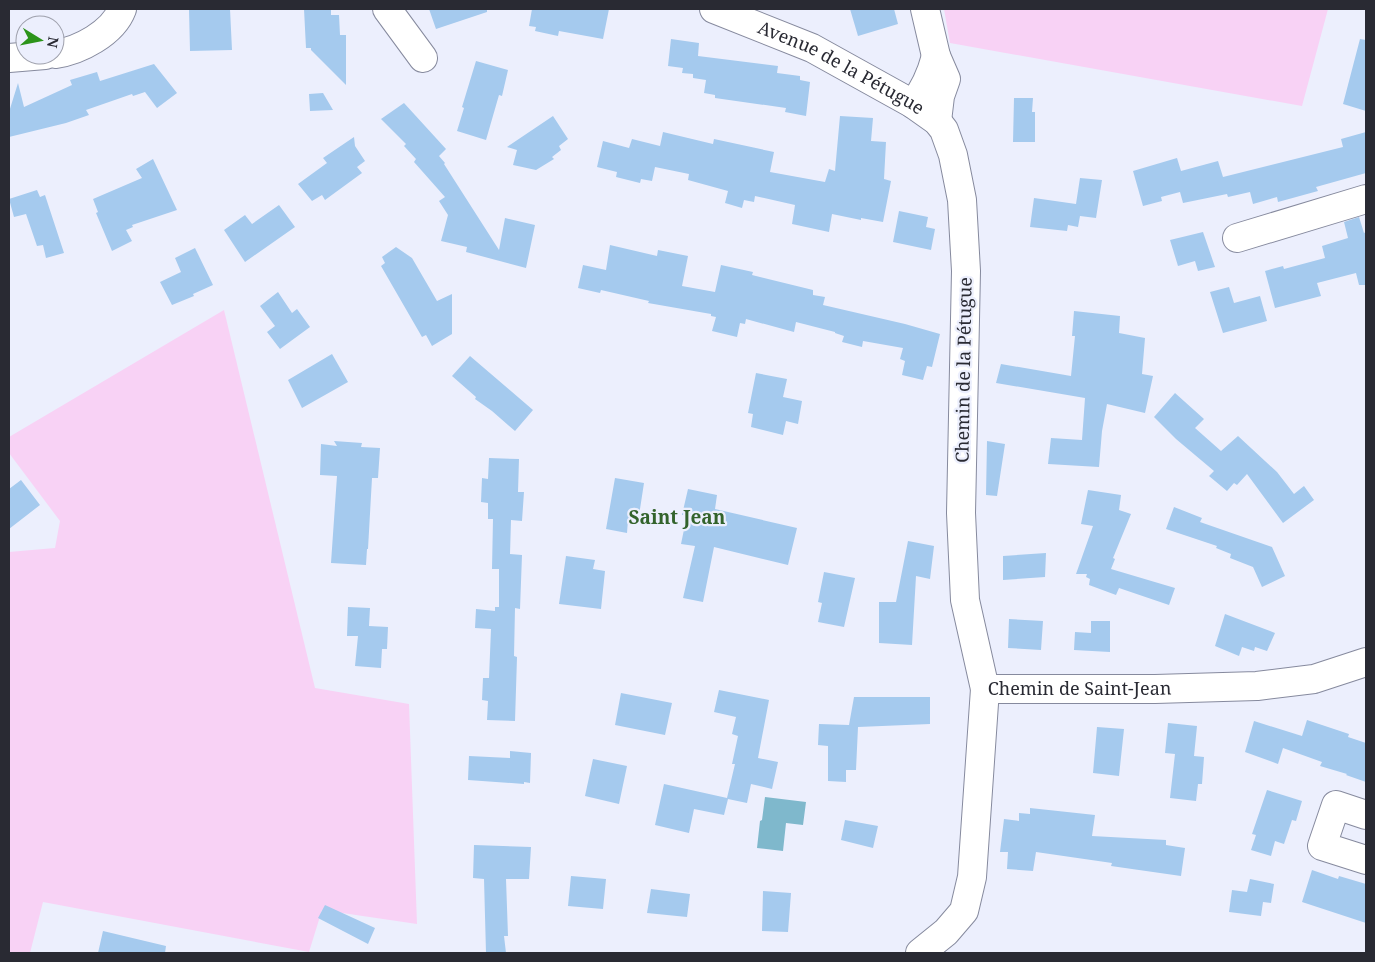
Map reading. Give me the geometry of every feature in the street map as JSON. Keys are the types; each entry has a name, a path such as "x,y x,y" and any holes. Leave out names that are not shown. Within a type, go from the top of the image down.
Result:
{"street":[{"path":"65,52 79,48 101,35 120,14 122,9"},
{"path":"387,9 424,58"},
{"name":"Avenue de la Pétugue","path":"714,9 812,48 913,104 937,121"},
{"path":"925,9 936,56 946,79 940,96 937,121"},
{"path":"913,104 923,91 932,73 936,56"},
{"name":"Chemin de la Pétugue","path":"937,121 944,130 953,154 962,200 966,271 961,512 965,600 985,689"},
{"path":"1237,238 1366,199"},
{"name":"Chemin de Saint-Jean","path":"920,953 946,932 964,911 972,877 985,689 1155,689 1258,686 1314,678 1366,662"},
{"path":"1364,853 1322,846 1336,806 1366,815"}],"shaded area":[{"path":"944,9 1328,9 1302,106 950,43"},
{"path":"224,310 315,688 409,704 417,924 322,910 309,952 43,902 30,953 9,953 9,552 55,548 60,521 9,453 9,437"}],"water":[{"path":"765,797 806,802 803,825 786,823 783,851 757,848"}],"building":[{"path":"189,9 230,9 232,50 190,51"},
{"path":"304,9 331,9 331,15 339,15 340,35 346,35 346,85 311,48 306,48"},
{"path":"429,9 487,9 487,12 436,29"},
{"path":"532,9 609,9 603,39 559,31 558,36 535,31 536,27 529,26"},
{"path":"850,9 894,9 898,24 858,36"},
{"path":"671,39 699,43 698,56 778,66 777,73 800,76 800,80 810,82 806,116 785,112 786,108 715,98 715,95 704,93 706,80 693,78 693,74 682,73 683,68 668,66"},
{"path":"1360,39 1366,40 1366,111 1343,104"},
{"path":"476,61 508,70 502,96 499,95 486,140 457,131"},
{"path":"154,64 177,93 157,108 145,92 133,96 132,94 86,110 89,115 66,123 9,137 9,112 18,83 24,107 72,85 70,80 97,72 100,81"},
{"path":"323,93 333,110 310,111 309,94"},
{"path":"1014,98 1033,98 1032,112 1035,112 1035,142 1013,142"},
{"path":"404,103 446,149 439,156 499,250 505,218 535,225 526,268 466,252 467,247 441,241 448,215 439,201 445,197 414,162 416,159 404,146 406,144 381,119"},
{"path":"553,116 568,139 559,146 561,150 552,157 554,159 536,170 513,165 517,150 507,147"},
{"path":"840,116 873,118 871,141 886,142 884,179 891,181 883,222 832,214 829,232 792,224 795,205 755,196 754,202 744,200 742,208 725,203 728,191 688,180 689,174 655,167 652,181 641,179 640,183 616,177 617,172 597,167 603,141 629,148 632,139 660,146 663,132 713,144 714,139 774,152 770,172 825,182 829,169 835,171"},
{"path":"1366,132 1366,173 1316,187 1318,191 1278,202 1277,197 1253,204 1250,192 1228,197 1227,194 1183,203 1180,192 1161,197 1162,201 1143,206 1133,171 1177,158 1181,171 1218,161 1223,177 1343,147 1341,139"},
{"path":"354,137 355,146 365,161 357,167 362,173 325,200 322,195 312,201 298,184 327,163 323,158"},
{"path":"153,159 177,210 132,225 133,227 126,230 132,241 112,251 96,213 98,212 93,199 142,178 136,169"},
{"path":"1080,178 1102,180 1096,218 1080,216 1078,227 1068,225 1067,231 1030,227 1034,198 1076,204"},
{"path":"37,190 40,197 45,195 64,253 46,258 43,245 37,246 26,214 14,217 9,199"},
{"path":"279,205 295,227 245,262 224,230 245,215 252,224"},
{"path":"899,211 928,217 926,227 935,229 931,250 893,242"},
{"path":"1359,217 1364,233 1366,232 1366,285 1359,285 1356,273 1317,283 1321,296 1275,308 1265,271 1283,266 1284,269 1325,258 1322,246 1348,238 1344,222"},
{"path":"1203,232 1215,267 1198,271 1195,261 1178,266 1170,240"},
{"path":"610,245 657,256 658,250 688,256 682,286 715,292 721,265 753,272 752,275 813,290 813,295 825,297 823,305 940,334 932,367 927,366 923,380 902,375 905,361 900,359 903,348 863,341 862,347 842,342 844,336 835,332 796,322 794,332 746,319 745,324 740,323 737,337 712,331 716,317 711,316 711,314 648,303 649,301 601,290 600,293 578,288 583,265 606,270"},
{"path":"396,247 412,258 437,301 452,294 452,334 432,346 426,335 422,337 381,266 385,263 382,257"},
{"path":"195,248 213,285 193,294 194,296 172,305 160,282 181,272 175,258"},
{"path":"1229,287 1234,303 1260,296 1267,321 1223,333 1210,292"},
{"path":"278,292 292,313 297,309 310,327 280,349 267,332 275,326 260,306"},
{"path":"1074,311 1120,316 1119,333 1145,338 1142,374 1153,376 1145,413 1107,404 1102,431 1099,467 1048,464 1051,438 1082,440 1085,398 996,383 1001,364 1071,376 1075,336 1072,336"},
{"path":"332,354 348,382 302,408 288,380"},
{"path":"470,356 533,410 515,431 475,399 476,397 452,376"},
{"path":"756,373 787,379 783,397 802,401 798,424 786,421 783,435 751,427 753,414 748,413"},
{"path":"1175,393 1204,419 1195,428 1221,451 1238,436 1277,472 1294,494 1304,486 1314,500 1283,523 1247,474 1237,485 1234,483 1227,491 1209,476 1214,471 1176,439 1154,417"},
{"path":"334,441 362,443 361,447 380,448 378,478 372,478 366,565 331,563 337,476 320,475 321,444 337,446"},
{"path":"987,441 1005,444 997,496 986,495"},
{"path":"489,458 519,459 518,492 524,492 522,521 511,520 510,554 522,555 520,609 515,608 514,656 517,657 515,721 487,720 488,701 482,700 483,678 489,678 491,629 475,628 476,609 495,611 495,607 499,607 499,569 492,569 493,519 488,519 488,503 481,502 482,478 488,479"},
{"path":"615,478 644,483 638,522 628,520 627,533 606,529"},
{"path":"21,480 40,505 9,529 9,489"},
{"path":"688,489 717,495 715,509 797,528 788,565 714,547 703,602 683,598 695,546 681,544 687,515 682,515"},
{"path":"1088,490 1121,495 1119,510 1131,514 1113,558 1115,559 1111,569 1175,588 1169,605 1119,588 1116,595 1089,585 1090,579 1086,577 1087,574 1076,574 1093,526 1081,524"},
{"path":"1174,507 1202,518 1200,522 1272,547 1285,576 1262,587 1253,567 1230,558 1231,554 1216,548 1217,546 1166,529"},
{"path":"908,541 934,546 930,579 916,576 912,645 879,643 879,602 896,602"},
{"path":"1046,553 1045,577 1003,580 1003,556"},
{"path":"566,556 595,560 593,569 605,571 601,609 559,604"},
{"path":"824,572 855,578 844,627 818,622 822,603 818,602"},
{"path":"348,607 370,608 369,626 388,627 387,649 382,649 381,668 355,666 358,636 347,636"},
{"path":"1225,614 1275,633 1267,651 1255,647 1254,651 1242,647 1239,656 1215,646"},
{"path":"1009,619 1043,621 1041,650 1008,648"},
{"path":"1091,621 1110,621 1110,652 1074,650 1075,632 1091,633"},
{"path":"719,690 769,700 758,758 778,762 772,789 751,784 747,803 728,799 724,815 694,809 689,833 655,825 664,784 727,798 735,764 732,764 738,736 732,734 736,717 714,712"},
{"path":"621,693 672,703 665,735 615,725"},
{"path":"854,697 930,697 930,724 858,727 856,770 846,770 846,782 828,781 828,746 818,745 819,724 849,725"},
{"path":"1307,720 1349,734 1348,737 1366,743 1366,782 1320,766 1322,762 1283,748 1278,764 1245,752 1254,721 1302,736"},
{"path":"1168,723 1197,726 1194,756 1204,757 1202,784 1198,784 1196,801 1170,798 1175,754 1165,753"},
{"path":"1097,727 1124,729 1119,776 1093,773"},
{"path":"510,751 531,753 530,783 468,780 469,756 510,758"},
{"path":"593,759 627,766 619,804 585,796"},
{"path":"1267,790 1302,801 1296,821 1292,820 1284,844 1275,841 1271,856 1251,850 1256,835 1252,834"},
{"path":"1030,808 1095,815 1092,836 1166,840 1166,845 1185,848 1181,876 1111,866 1112,863 1036,852 1033,871 1007,869 1008,852 1000,852 1004,819 1019,821 1019,813 1030,814"},
{"path":"845,820 878,826 873,848 841,840"},
{"path":"474,845 531,847 529,879 506,879 508,936 504,936 506,953 486,953 484,879 473,878"},
{"path":"1312,870 1338,879 1339,876 1366,884 1366,923 1302,902"},
{"path":"571,876 606,879 603,909 568,906"},
{"path":"1250,879 1274,884 1271,903 1263,902 1261,916 1229,912 1232,890 1247,892"},
{"path":"651,889 690,894 687,917 647,913"},
{"path":"763,891 791,893 788,932 762,931"},
{"path":"325,905 375,928 368,944 318,918"},
{"path":"103,931 166,946 165,953 98,953"}],"district":[{"name":"Saint Jean","path":"677,517"}]}
